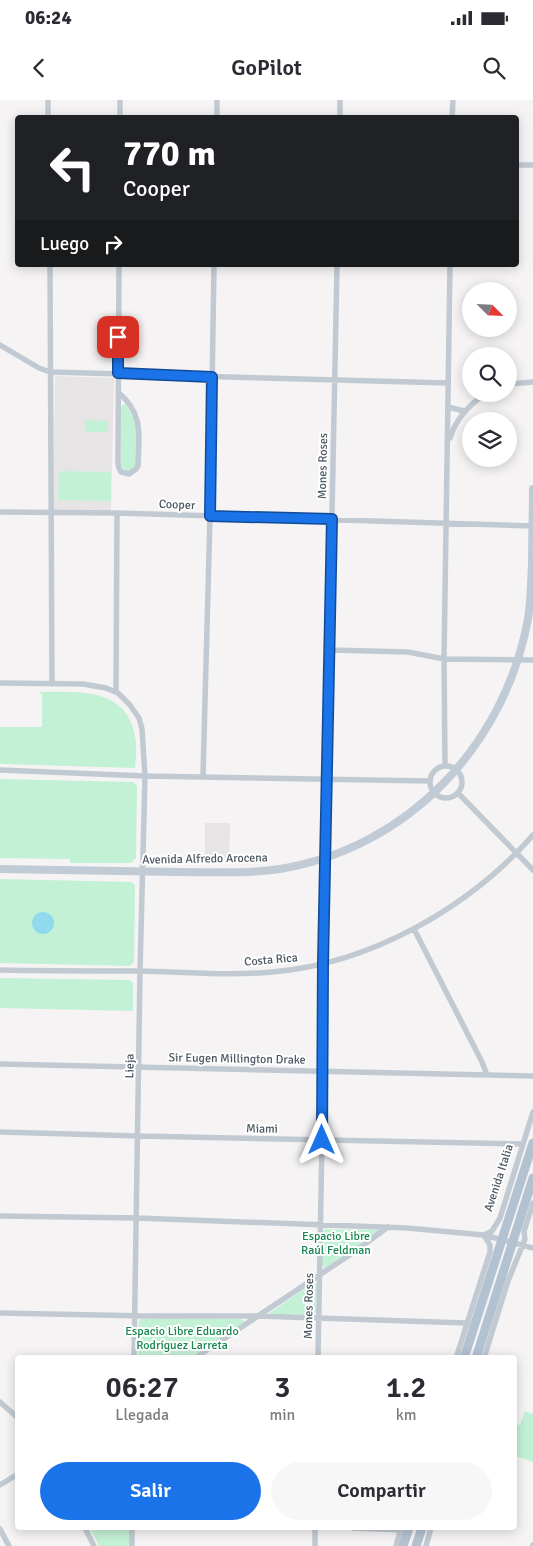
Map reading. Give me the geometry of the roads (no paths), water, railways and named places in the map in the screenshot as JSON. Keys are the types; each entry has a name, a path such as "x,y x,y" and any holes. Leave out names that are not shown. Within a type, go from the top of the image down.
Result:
{"main road":[{"name":"Avenida Italia","path":"465,1355 481,1291 499,1248 533,1143"},
{"path":"477,1355 504,1280 512,1241 529,1203 533,1178"},
{"path":"512,1241 510,1234 515,1200"},
{"path":"502,1238 504,1248 499,1274 504,1280"},
{"path":"403,1546 404,1530"},
{"path":"416,1546 421,1530"}],"street":[{"path":"48,100 48,115"},
{"path":"120,100 120,115"},
{"path":"217,100 217,115"},
{"path":"340,100 340,115"},
{"path":"452,115 453,100"},
{"path":"519,165 533,165"},
{"path":"50,267 52,684"},
{"path":"118,392 136,414 139,427 138,466 129,474 121,472 119,468 118,392 119,267"},
{"path":"203,776 214,267"},
{"name":"Mones Roses","path":"318,1355 326,778 337,267"},
{"path":"445,765 444,658 450,267"},
{"path":"0,345 39,368 50,372 448,383"},
{"path":"517,383 533,382"},
{"path":"448,444 452,432 464,411 474,402"},
{"path":"448,407 464,411"},
{"name":"Avenida Alfredo Arocena","path":"0,869 143,872 260,871 325,858 354,846 387,828 434,792 457,769 490,725 504,697 519,660 529,617 533,489"},
{"name":"Cooper","path":"0,512 117,513 533,526"},
{"path":"0,683 97,686 116,692 117,513"},
{"path":"330,650 408,652 444,658 533,660"},
{"name":"Lieja","path":"116,692 130,705 139,718 144,739 145,776 134,1355"},
{"path":"445,765 457,769 463,781 461,790 448,798 440,797 431,787 430,781 434,771 445,765"},
{"path":"0,770 145,776 430,781"},
{"path":"458,793 533,870"},
{"name":"Costa Rica","path":"0,970 225,974 303,968 323,963 370,948 414,929 474,890 517,853 533,835"},
{"path":"414,929 487,1075"},
{"name":"Sir Eugen Millington Drake","path":"0,1064 533,1076"},
{"name":"Avenida Italia","path":"486,1276 490,1248 484,1235 492,1231 500,1218 533,1112"},
{"name":"Miami","path":"0,1132 523,1144"},
{"name":"Avenida Italia","path":"515,1200 529,1203"},
{"path":"486,1276 504,1280 525,1239 524,1231 529,1203"},
{"path":"0,1216 137,1218 388,1228 484,1235 502,1238 533,1248"},
{"path":"200,1355 388,1228"},
{"name":"Avenida Italia","path":"457,1355 466,1323 481,1291"},
{"path":"485,1355 495,1309"},
{"path":"0,1313 258,1316 466,1323"},
{"path":"0,1402 15,1415"},
{"path":"0,1485 15,1476"},
{"path":"0,1529 9,1546"},
{"path":"86,1530 94,1546"},
{"path":"132,1530 132,1546"},
{"path":"315,1530 315,1546"},
{"path":"396,1546 403,1530"},
{"path":"426,1546 430,1530"}],"water":[{"path":"43,912 51,915 54,923 51,931 43,934 35,931 32,923 35,915"}],"park label":[{"name":"Espacio Libre Raúl Feldman","path":"336,1243"},
{"name":"Espacio Libre Eduardo Rodríguez Larreta","path":"182,1338"}]}
